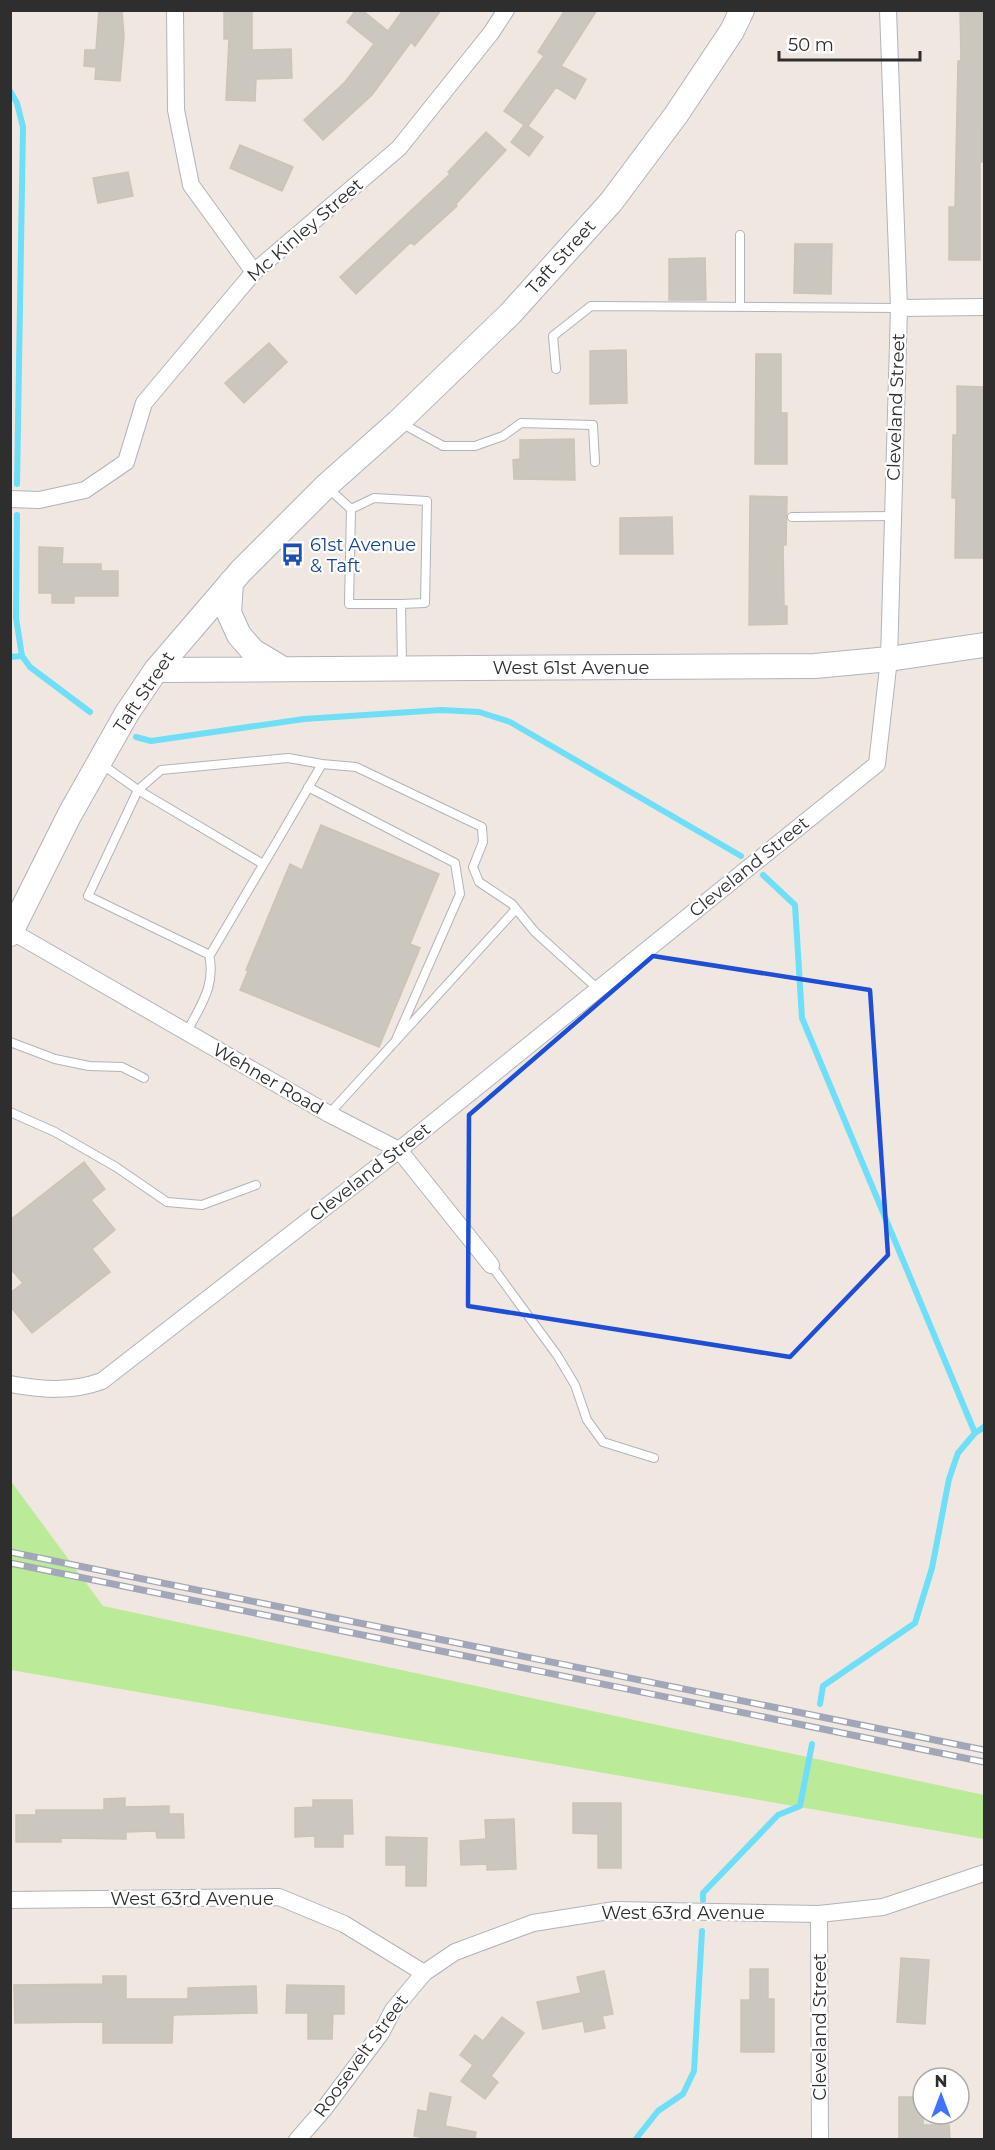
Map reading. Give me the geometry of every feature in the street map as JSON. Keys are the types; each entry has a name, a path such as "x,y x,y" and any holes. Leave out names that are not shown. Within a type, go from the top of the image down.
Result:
{"main road":[{"name":"Taft Street","path":"11,933 70,814 127,713 156,670 231,582 335,479 510,314 611,202 676,115 732,31 742,10"},
{"path":"231,582 229,613 239,635 253,651 285,670"},
{"name":"West 61st Avenue","path":"156,670 815,666 889,659 984,645"}],"street":[{"path":"175,10 176,110 191,185 254,272"},
{"name":"Mc Kinley Street","path":"10,500 39,500 85,490 126,462 144,403 254,272 399,148 491,33 506,10"},
{"name":"Cleveland Street","path":"10,1384 46,1389 68,1389 82,1388 102,1381 399,1150 877,764 889,659 899,308 888,10"},
{"path":"899,308 984,307"},
{"name":"Wehner Road","path":"11,933 329,1114 399,1150 491,1265"},
{"name":"West 63rd Avenue","path":"10,1900 279,1897 344,1924 424,1973 455,1952 533,1923 615,1910 819,1914 883,1907 984,1873"},
{"name":"Cleveland Street","path":"819,1914 820,2139"},
{"name":"Roosevelt Street","path":"297,2139 324,2109 381,2033 393,2010 424,1973"}],"lane":[{"path":"740,235 740,307"},
{"path":"556,369 553,336 591,306 899,308"},
{"path":"398,422 443,446 475,446 502,436 521,423 593,425 595,462"},
{"path":"335,479 351,509 349,604 424,603 427,501 374,498 351,509"},
{"path":"792,517 893,516"},
{"path":"401,604 402,669"},
{"path":"209,954 88,896 138,790 161,770 288,758 356,767 482,827 483,842 473,867 479,882 512,904 535,932 598,989"},
{"path":"99,763 138,790 263,864"},
{"path":"209,954 322,764"},
{"path":"308,787 455,863 459,894 394,1042"},
{"path":"329,1114 516,909"},
{"path":"187,1032 209,986 213,971 209,954"},
{"path":"10,1041 55,1059 89,1066 122,1067 144,1078"},
{"path":"10,1112 55,1132 116,1167 167,1202 202,1205 256,1185"},
{"path":"491,1265 557,1355 575,1385 587,1420 603,1442 654,1458"}],"highlighted area":[{"path":"653,956 870,990 888,1255 790,1357 468,1306 469,1115"}],"green space":[{"path":"10,1480 103,1606 984,1795 984,1839 11,1670"}],"building":[{"path":"99,10 122,10 124,37 120,81 95,79 96,67 84,66 85,50 96,50"},
{"path":"224,10 252,10 252,50 291,49 292,78 256,79 255,101 226,100 229,39 224,39"},
{"path":"356,10 362,10 388,31 403,10 441,10 415,46 411,42 372,95 323,140 304,120 345,82 374,44 347,22"},
{"path":"565,10 597,10 561,66 586,79 575,99 556,87 528,126 543,137 529,156 511,142 524,125 504,111 544,56 538,52"},
{"path":"960,10 984,10 980,260 949,260 949,207 955,207 958,61 961,61"},
{"path":"486,132 506,150 456,204 457,206 414,245 411,242 356,294 340,277 450,174 448,172"},
{"path":"240,145 293,167 282,191 230,168"},
{"path":"128,172 133,196 98,203 93,178"},
{"path":"795,244 832,244 831,294 794,293"},
{"path":"705,258 706,300 669,300 669,259"},
{"path":"269,343 287,362 244,403 225,383"},
{"path":"626,350 627,403 590,404 590,351"},
{"path":"756,354 781,354 781,413 787,413 787,464 755,464"},
{"path":"957,386 984,387 984,558 955,558 956,498 952,498 953,435 957,435"},
{"path":"574,439 575,480 514,479 513,460 520,459 520,440"},
{"path":"750,496 787,497 786,545 783,545 784,606 787,606 787,624 749,625"},
{"path":"672,517 673,554 620,554 620,518"},
{"path":"39,547 63,548 62,564 101,564 101,571 118,571 118,596 74,596 74,603 52,603 52,593 39,593"},
{"path":"321,825 439,874 410,944 420,948 379,1047 240,990 290,864 302,870"},
{"path":"84,1162 105,1189 91,1200 115,1230 92,1249 110,1272 32,1333 10,1306 10,1293 23,1283 10,1268 10,1220"},
{"path":"125,1798 125,1807 169,1806 169,1814 183,1814 184,1838 157,1838 156,1831 126,1832 126,1839 61,1838 61,1842 16,1842 16,1815 36,1815 36,1810 104,1810 104,1799"},
{"path":"313,1800 352,1800 353,1834 343,1834 343,1847 315,1847 315,1836 295,1837 295,1808 313,1807"},
{"path":"573,1803 621,1803 621,1868 598,1868 598,1834 573,1833"},
{"path":"514,1819 516,1869 487,1870 487,1864 461,1865 460,1841 486,1839 485,1820"},
{"path":"386,1837 427,1838 426,1886 406,1886 406,1865 386,1865"},
{"path":"901,1958 929,1960 925,2024 897,2022"},
{"path":"750,1969 768,1969 768,1999 774,1999 774,2052 741,2052 741,2000 750,2000"},
{"path":"604,1971 613,2014 602,2016 605,2028 585,2032 583,2021 543,2029 537,2002 581,1993 577,1977"},
{"path":"103,1976 126,1976 126,1999 188,1999 188,1988 256,1986 257,2013 173,2015 172,2043 103,2043 103,2022 15,2023 14,1985 103,1984"},
{"path":"287,1985 344,1986 344,2014 333,2014 332,2039 308,2039 308,2013 286,2013"},
{"path":"502,2017 524,2033 491,2076 498,2082 485,2099 461,2081 473,2065 460,2055 475,2035 483,2041"},
{"path":"430,2093 451,2097 445,2126 476,2132 475,2139 431,2139 414,2136 418,2110 427,2112"},
{"path":"899,2097 911,2097 911,2126 949,2126 950,2139 899,2139"}],"waterway":[{"path":"10,91 17,103 23,127 17,484"},
{"path":"17,515 16,618 22,656 30,667 90,712"},
{"path":"10,657 22,656"},
{"path":"136,737 151,741 304,719 441,710 479,712 510,722 741,856"},
{"path":"763,875 795,905 802,1018 975,1433"},
{"path":"820,1704 823,1686 915,1623 932,1568 949,1479 958,1453 975,1433 984,1427"},
{"path":"703,1900 703,1893 778,1815 800,1806 812,1744"},
{"path":"635,2140 658,2111 683,2094 694,2071 702,1931"}],"railway":[{"path":"10,1552 984,1750"},
{"path":"10,1563 984,1762"}],"place":[{"name":"61st Avenue & Taft","path":"292,555"}]}
